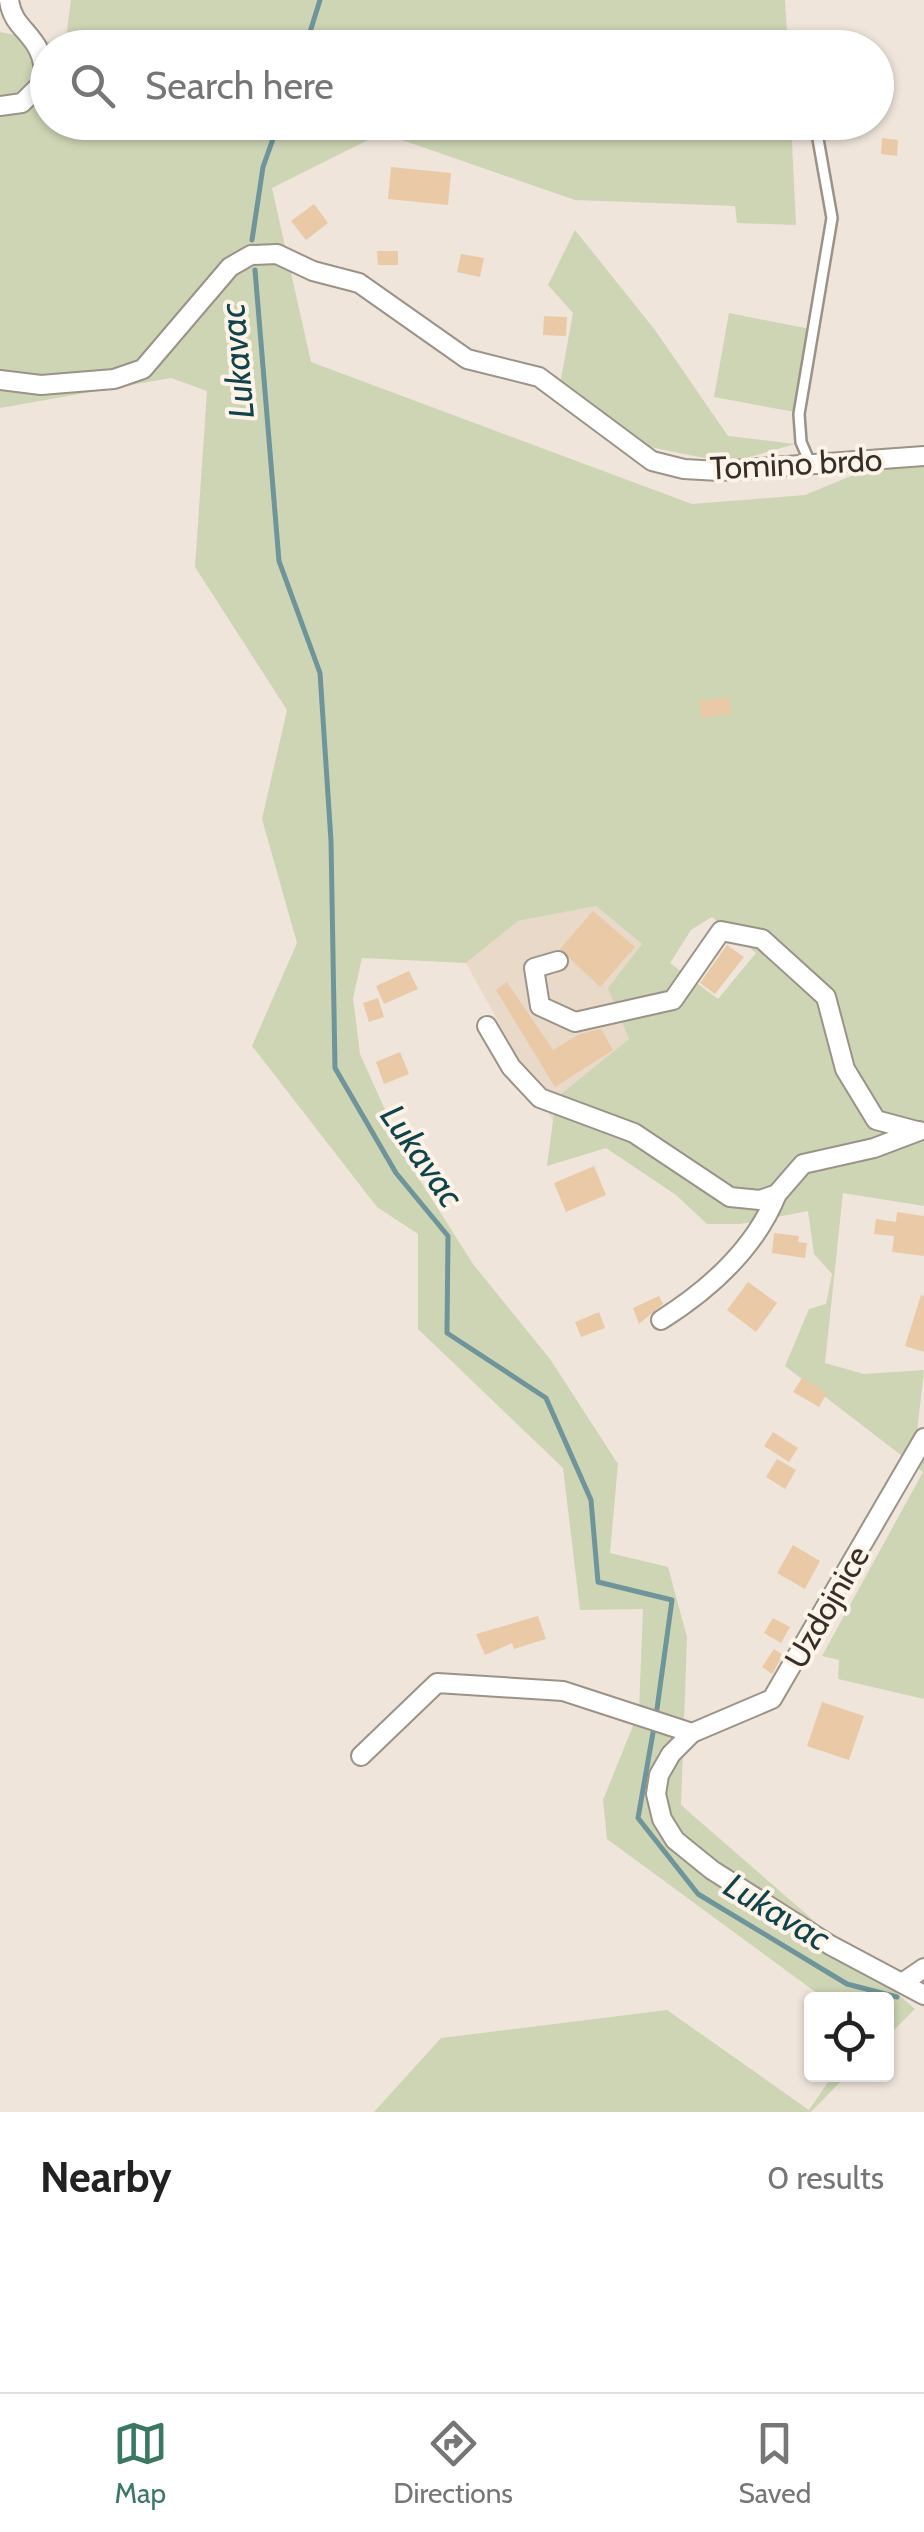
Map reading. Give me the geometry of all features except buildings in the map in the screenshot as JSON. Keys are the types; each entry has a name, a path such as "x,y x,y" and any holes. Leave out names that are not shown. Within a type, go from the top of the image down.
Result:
{"street":[{"path":"9,0 20,24 30,33"},
{"path":"0,106 22,103 30,95"},
{"name":"Tomino brdo","path":"0,380 40,385 114,379 143,369 230,267 251,255 278,254 313,271 359,284 467,359 538,377 652,461 684,469 719,471 924,456"},
{"path":"558,961 534,968 540,1006 575,1022 673,1000 721,931 762,939 826,997 845,1069 876,1120 920,1132"},
{"path":"488,1026 511,1066 540,1098 634,1133 730,1197 760,1200 777,1194"},
{"path":"661,1320 708,1290 768,1216 777,1194 803,1164 874,1148 920,1132"},
{"name":"Uzdojnice","path":"692,1734 772,1699 924,1438"},
{"path":"361,1756 437,1682 563,1691 692,1734 670,1754 659,1775 656,1794 662,1819 675,1840 712,1870 830,1945 924,1995"},
{"path":"902,1983 924,1968"}],"lane":[{"path":"811,465 801,442 799,414 832,218 818,140"}],"shaded area":[{"path":"596,906 643,944 630,1039 557,1098 553,1121 466,963 518,921"}],"green space":[{"path":"71,0 785,0 787,30 67,30"},
{"path":"0,32 30,38 30,140 368,140 272,188 311,362 692,504 805,495 924,446 924,1206 843,1193 825,1363 864,1374 924,1370 915,1449 924,1453 924,1699 838,1679 839,1660 822,1656 923,1472 785,1366 809,1309 826,1304 832,1274 814,1254 808,1211 740,1224 707,1224 676,1195 606,1148 547,1166 556,1098 629,1039 608,988 642,944 596,906 518,921 466,963 362,958 353,998 360,1054 409,1163 473,1264 550,1359 618,1464 610,1553 668,1567 687,1637 681,1805 915,2009 894,2030 894,1992 815,1992 607,1839 603,1800 639,1711 643,1609 580,1610 563,1468 418,1329 418,1234 377,1207 252,1046 297,943 262,819 287,710 195,567 207,391 171,378 0,408","holes":["712,917 756,953 718,999 670,963 691,930"]},
{"path":"402,140 792,140 796,225 737,223 735,206 575,200"},
{"path":"575,230 655,330 728,436 795,444 729,463 635,444 560,384 573,313 548,285"},
{"path":"729,313 810,329 795,412 714,397"},
{"path":"667,2010 809,2110 828,2082 840,2082 811,2112 374,2112 441,2038"}],"waterway":[{"name":"Lukavac","path":"311,30 320,0"},
{"name":"Lukavac","path":"252,240 263,167 273,140"},
{"name":"Lukavac","path":"255,270 279,561 320,673 331,841 335,1068 396,1173 448,1236 447,1333 546,1398 591,1500 598,1582 672,1600 656,1716"},
{"name":"Lukavac","path":"654,1727 638,1818 698,1894 847,1984 897,1997"}]}
